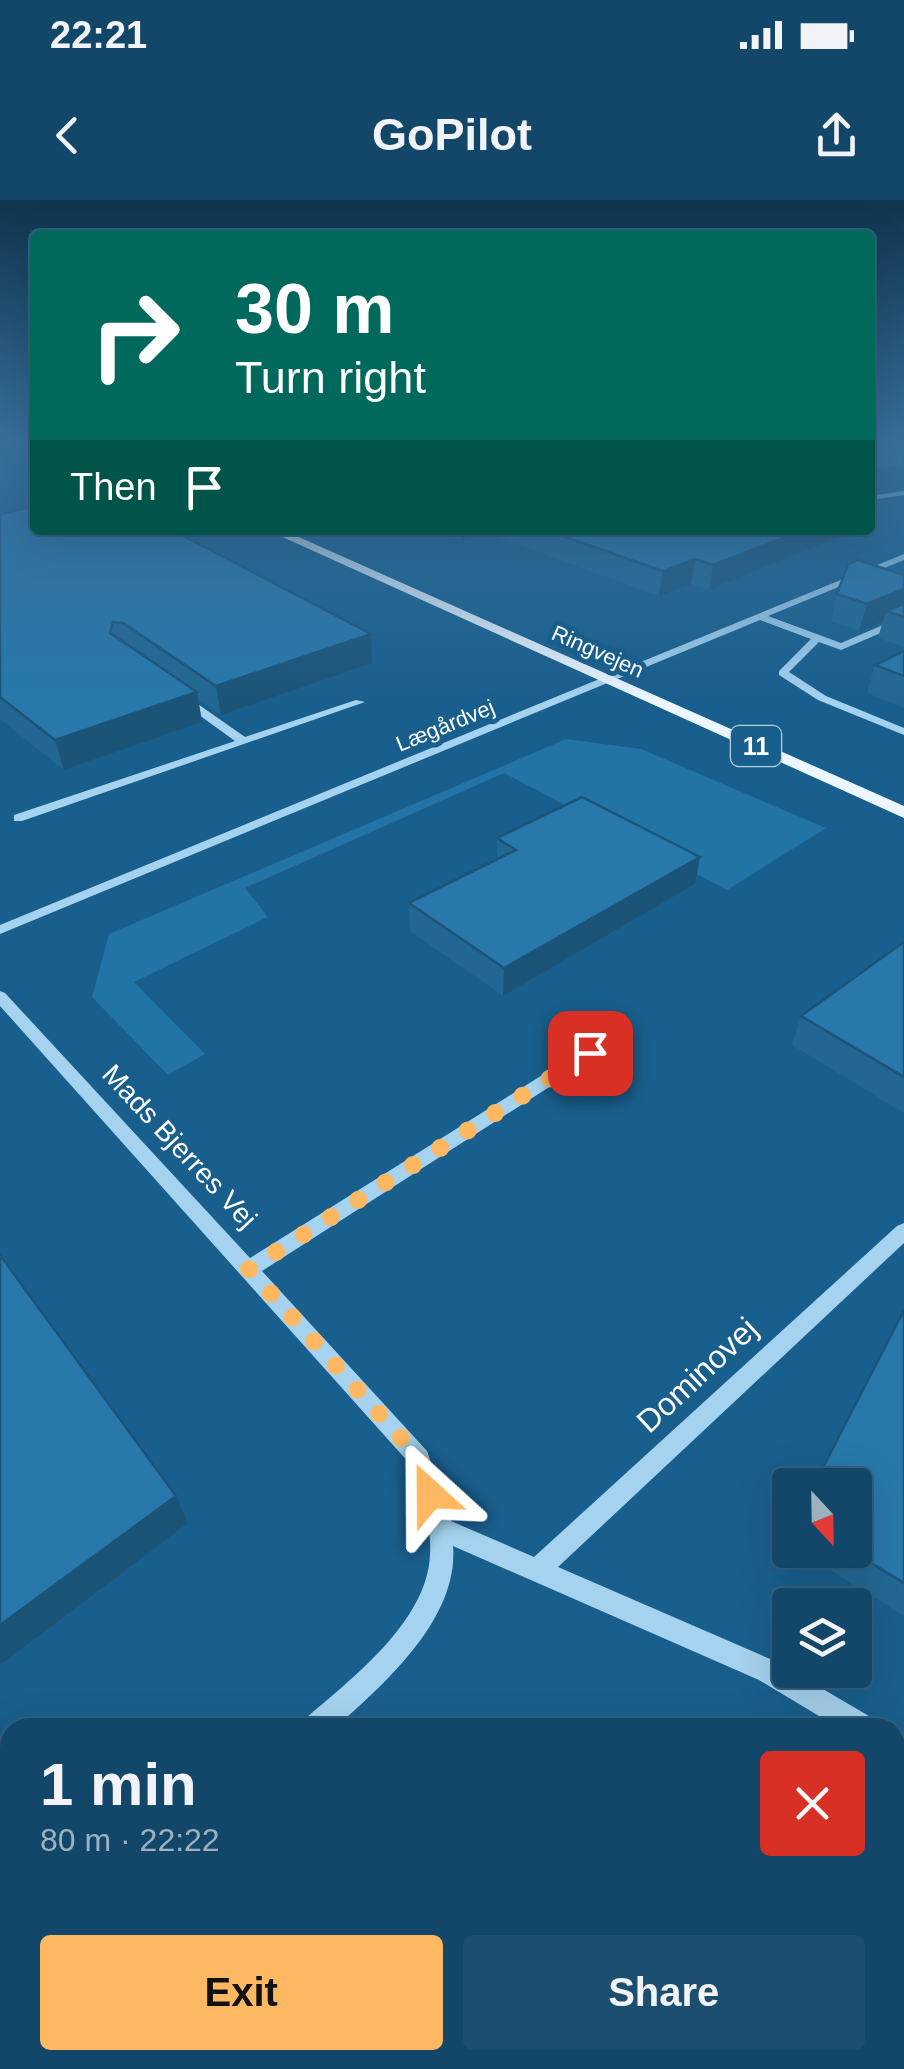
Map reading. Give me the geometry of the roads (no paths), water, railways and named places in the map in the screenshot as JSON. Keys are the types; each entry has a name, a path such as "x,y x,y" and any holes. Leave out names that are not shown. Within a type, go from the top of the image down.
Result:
{"main road":[{"name":"Ringvejen","path":"284,535 904,813"}],"street":[{"name":"Lægårdvej","path":"0,930 904,557"},
{"path":"872,571 888,576"},
{"path":"761,617 841,647 904,619"},
{"path":"816,638 783,673 822,698 904,732"},
{"path":"168,688 244,742"},
{"path":"18,818 360,702"},
{"name":"Mads Bjerres Vej","path":"0,996 419,1458 442,1529 437,1586 391,1660 325,1718"},
{"path":"249,1269 590,1053"},
{"name":"Dominovej","path":"538,1571 904,1231"},
{"path":"442,1529 768,1671 848,1718"}]}
